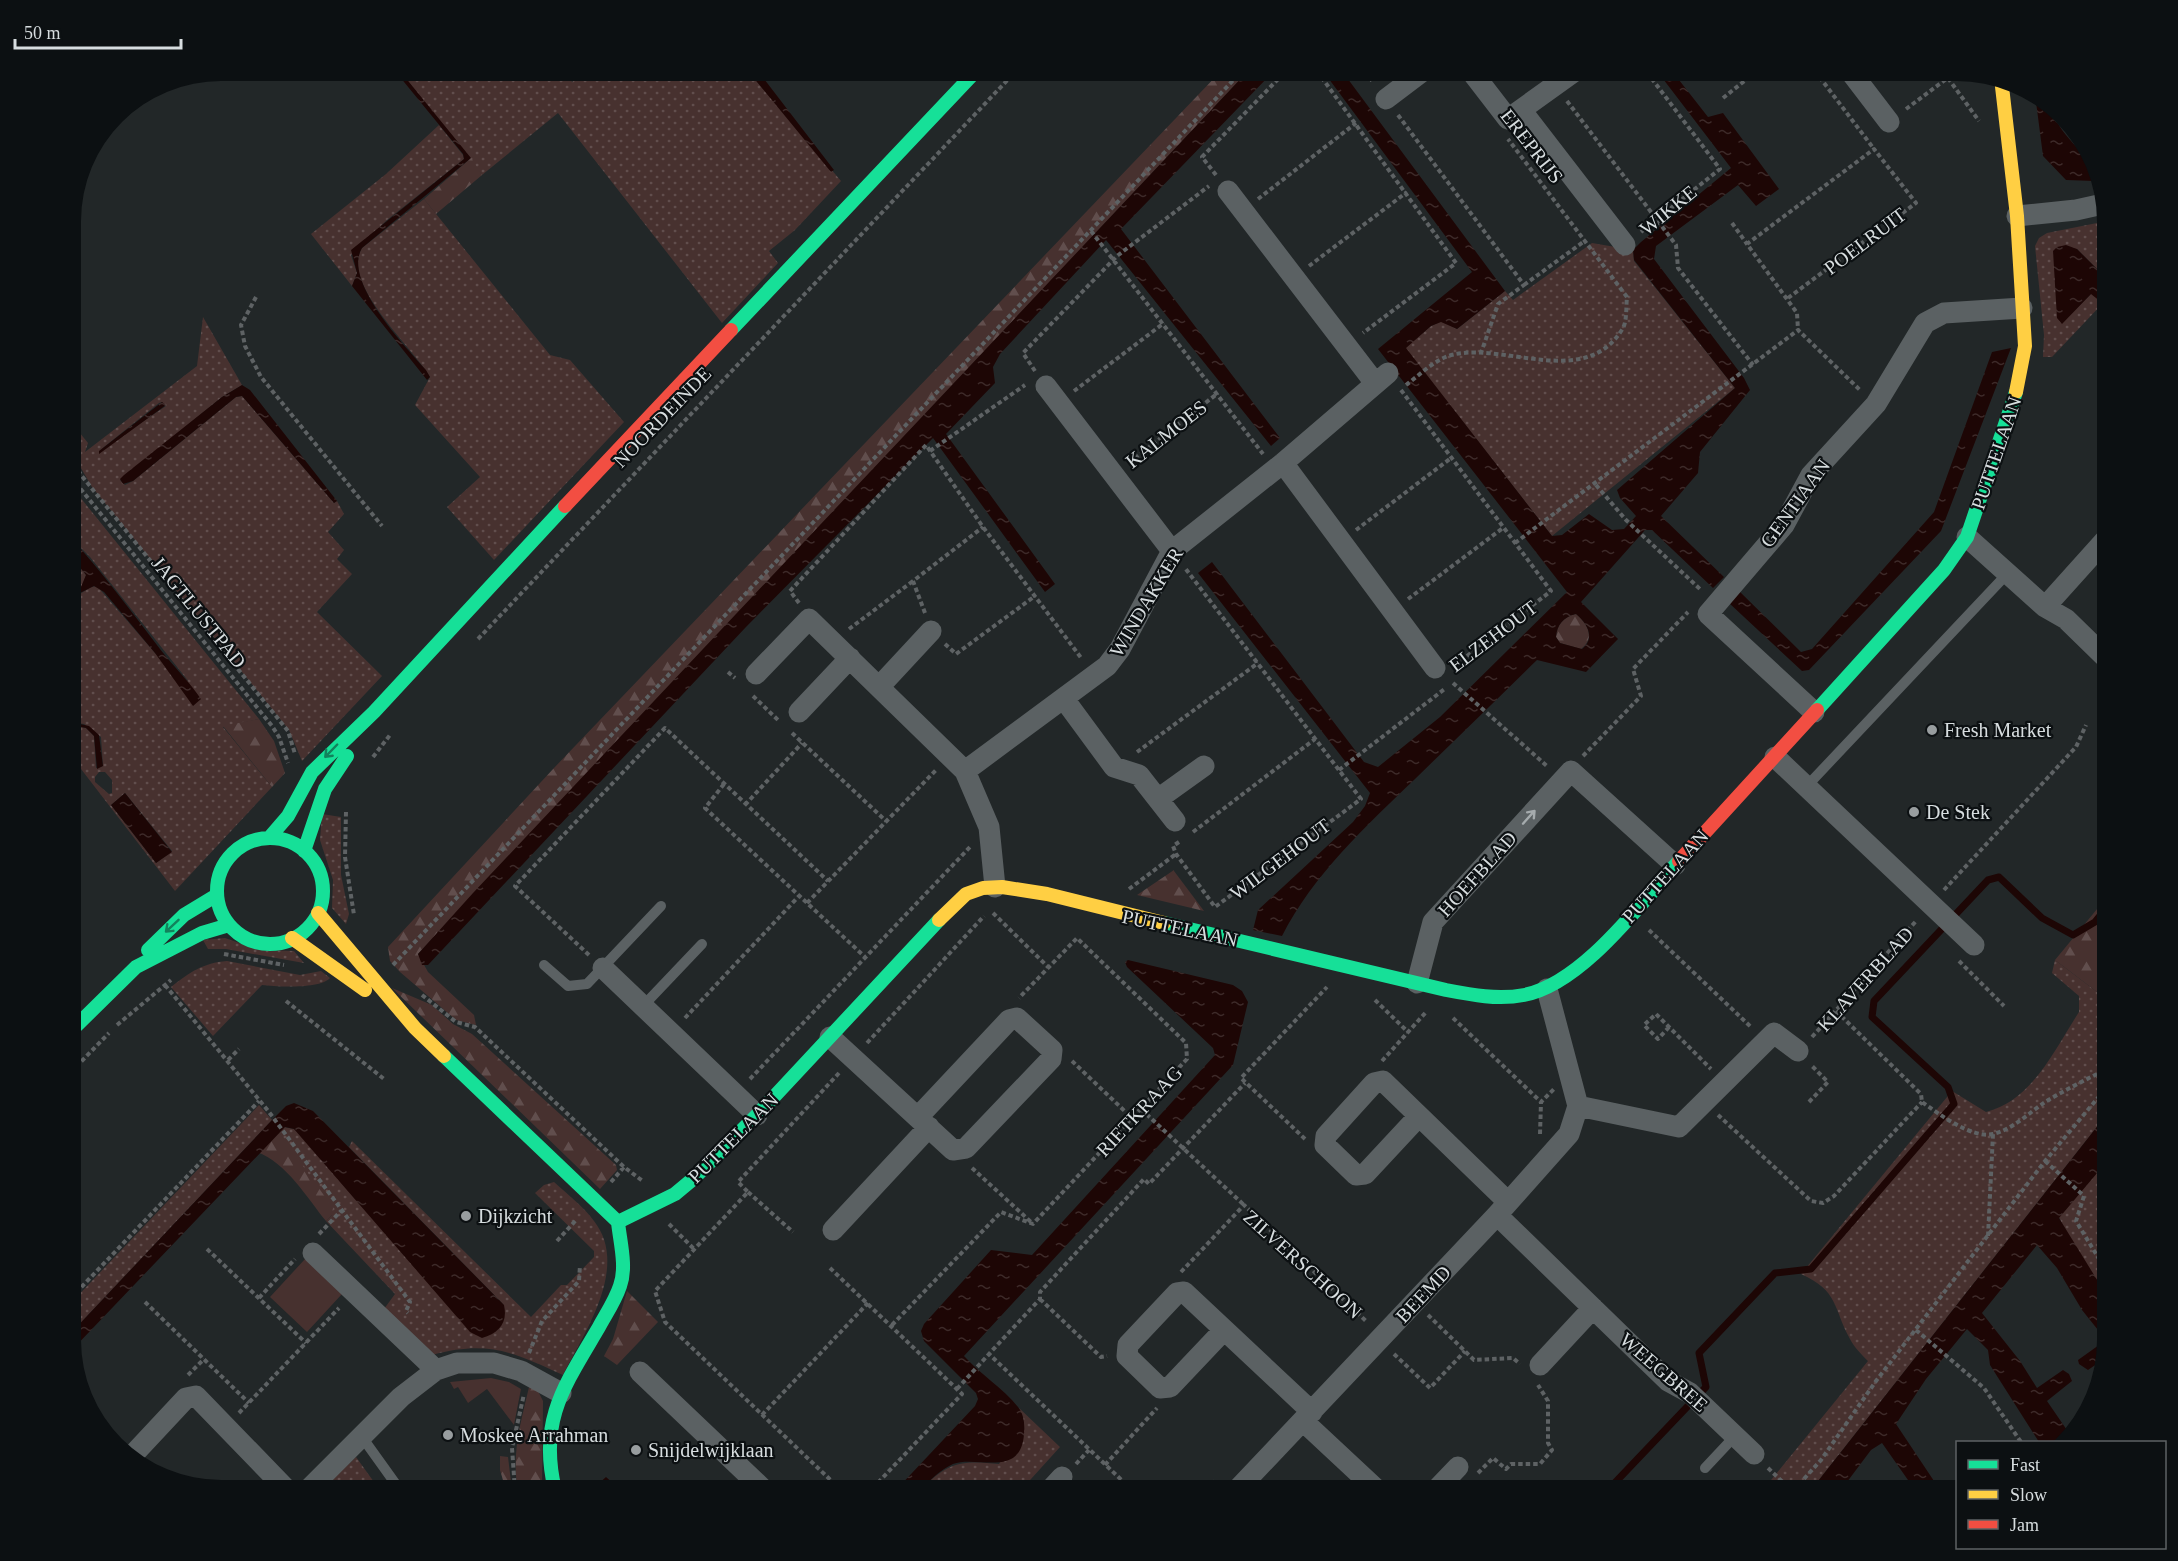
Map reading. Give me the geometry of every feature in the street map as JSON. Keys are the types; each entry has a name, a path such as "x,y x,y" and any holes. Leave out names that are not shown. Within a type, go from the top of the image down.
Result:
{"street":[{"name":"NOORDEINDE","path":"269,838 288,816 312,772 330,751 374,712 481,594 966,81"},
{"path":"1386,99 1410,81"},
{"path":"1479,81 1508,120 1560,81"},
{"path":"1858,81 1889,122"},
{"name":"PUTTELAAN","path":"618,1222 655,1205 693,1179 757,1115 949,909 968,893 995,887 1020,888 1116,914 1417,983 1493,997 1521,996 1547,989 1569,976 1600,948 1775,757 1944,570 1967,537 2018,387 2025,346 2017,216 2002,88"},
{"name":"WIKKE","path":"1521,110 1625,245"},
{"path":"1224,185 1346,346 1388,382"},
{"path":"2017,216 2096,206"},
{"name":"GENTIAAN","path":"1814,712 1708,614 1734,580 1784,525 1810,475 1876,405 1925,323 1944,313 2022,308"},
{"name":"KALMOES","path":"1042,381 1172,551"},
{"name":"WINDAKKER","path":"965,771 1095,676 1120,649 1172,551 1388,382"},
{"name":"ELZEHOUT","path":"1279,466 1341,541 1439,671"},
{"path":"1967,537 2045,607 2066,619 2097,649"},
{"path":"2045,607 2097,550"},
{"path":"746,677 809,619 965,771 989,827 995,887"},
{"path":"879,687 931,630"},
{"path":"799,712 850,658"},
{"path":"1064,699 1114,767 1139,775 1174,821"},
{"name":"NOORDEINDE","path":"304,851 329,780 374,712"},
{"path":"1775,757 1974,945"},
{"path":"1158,800 1204,766"},
{"path":"1567,776 1675,865"},
{"name":"HOEFBLAD","path":"1417,983 1433,922 1567,776"},
{"path":"269,838 288,841 304,851 315,864 321,880 322,897 318,913 307,928 292,938 276,943 258,942 242,936 229,925 221,911 217,895 219,874 230,855 248,842 269,838"},
{"path":"81,1021 136,967 152,945 184,915 217,895"},
{"path":"318,913 415,1028 618,1222 621,1284 561,1393 548,1444 551,1480"},
{"path":"136,967 202,933 229,925"},
{"path":"292,938 323,958 415,1028"},
{"path":"603,968 757,1115"},
{"path":"1547,989 1578,1106 1680,1127 1774,1033 1798,1051"},
{"path":"830,1037 923,1122 953,1150 966,1148 974,1140 1051,1059 1052,1050 1017,1018 1009,1020 923,1122 832,1230"},
{"name":"WEEGBREE","path":"1374,1083 1383,1081 1419,1116 1593,1308 1668,1381 1697,1400 1754,1454"},
{"path":"1374,1083 1326,1136 1325,1145 1356,1175 1365,1174 1419,1116"},
{"name":"BEEMD","path":"1247,1480 1503,1208 1569,1134 1578,1106"},
{"path":"313,1252 436,1370"},
{"path":"1224,1330 1170,1387 1160,1388 1127,1356 1128,1345 1177,1293 1184,1292 1224,1330 1367,1480"},
{"path":"1536,1370 1593,1308"},
{"path":"319,1480 400,1397 436,1370 457,1363 494,1363 521,1371 561,1393"},
{"path":"640,1372 753,1480"},
{"path":"136,1451 186,1398 196,1396 277,1480"},
{"path":"1446,1480 1458,1467"}],"lane":[{"path":"1806,787 2007,574"},
{"path":"544,965 568,986 587,984 661,906"},
{"path":"644,1005 702,944"},
{"path":"1705,1468 1735,1436"},
{"path":"362,1437 392,1480"}],"path":[{"name":"NOORDEINDE","path":"471,647 1006,81"},
{"path":"394,973 390,968 1092,232 1232,81"},
{"path":"930,451 1042,381 1023,353 1116,258 1137,240 1224,185 1202,157 1275,81"},
{"path":"1325,81 1456,263 1346,346"},
{"path":"1373,81 1524,285"},
{"name":"WIKKE","path":"1625,245 1720,169 1654,81"},
{"path":"1723,98 1744,81"},
{"name":"POELRUIT","path":"1788,298 1916,203 1823,81"},
{"path":"1867,139 1944,81"},
{"path":"1950,81 1984,127"},
{"path":"1555,85 1676,245 1678,268 1754,365"},
{"path":"1243,210 1356,123"},
{"name":"EREPRIJS","path":"1388,382 1428,368 1453,354 1481,353 1563,362 1601,352 1624,327 1627,297 1506,136"},
{"path":"1747,244 1874,149"},
{"path":"1294,278 1407,192"},
{"path":"1732,223 1788,298 1797,313 1798,330 1876,405"},
{"path":"1092,232 1116,258 1218,393 1279,466"},
{"path":"1481,353 1498,304 1586,240"},
{"path":"256,297 241,325 245,346 261,377 382,526"},
{"path":"1059,403 1164,323"},
{"path":"1388,382 1451,458 1515,543 1596,485 1798,330"},
{"name":"KALMOES","path":"1114,475 1218,393"},
{"path":"809,619 790,591 926,445 983,527 1095,676"},
{"path":"1341,541 1451,458"},
{"path":"81,472 288,731 296,757"},
{"path":"1596,485 1626,520 1646,538"},
{"name":"JAGTLUSTPAD","path":"81,489 272,726 279,737 289,767"},
{"path":"832,642 983,527"},
{"path":"1393,610 1503,528"},
{"name":"ELZEHOUT","path":"1439,671 1551,591 1515,543"},
{"path":"1172,551 1339,770 1453,683"},
{"path":"913,581 931,630 956,654 1035,596"},
{"path":"1439,671 1567,776 1641,696 1633,669 1689,611"},
{"path":"1114,767 1188,716 1258,663"},
{"path":"728,672 746,677"},
{"path":"753,695 886,821"},
{"name":"KLAVERBLAD","path":"1798,1051 1935,909 2076,747 2086,726"},
{"path":"603,968 514,886 665,728 828,881"},
{"path":"371,759 391,733"},
{"path":"1116,914 1123,894 1176,854 1173,846 1315,739"},
{"path":"745,805 802,742"},
{"path":"807,903 950,755"},
{"name":"WILGEHOUT","path":"1176,854 1215,907 1361,799 1339,770"},
{"path":"724,784 705,808 865,957"},
{"path":"737,1094 989,827"},
{"path":"672,1032 799,896"},
{"path":"793,1232 738,1182 990,910 1048,967"},
{"path":"1644,925 1765,1042"},
{"path":"1009,1020 1010,1008 1083,931"},
{"name":"RIETKRAAG","path":"1033,1224 1187,1059 1186,1043 1077,938"},
{"path":"1974,945 1959,962 2004,1006"},
{"path":"1325,1145 1312,1145 1241,1078 1332,982"},
{"path":"81,1062 116,1026 165,985 269,1112 410,1302 406,1311 413,1319"},
{"path":"419,992 456,1022 475,1027 624,1167 646,1183 655,1205 665,1219 694,1248"},
{"path":"1369,995 1407,1032"},
{"path":"286,1001 384,1079"},
{"path":"1374,1083 1372,1072 1430,1008 1418,1004"},
{"path":"1836,1011 1921,1094 1922,1102 1946,1120 1993,1134 2097,1075"},
{"path":"1669,1027 1658,1039 1644,1026 1656,1014 1725,1082"},
{"path":"1461,1018 1451,1016 1541,1102 1560,1083 1572,1081"},
{"path":"228,1060 239,1049"},
{"path":"1052,1050 1063,1053 1132,1118"},
{"path":"1798,1051 1828,1082 1809,1102"},
{"path":"957,1389 1040,1299 1040,1292 1144,1179 1149,1184 1245,1083"},
{"path":"1802,1480 1821,1460 1916,1330 2045,1161 2097,1100"},
{"path":"81,1288 259,1101"},
{"path":"1704,1102 1811,1202 1822,1203 1834,1196 1922,1102"},
{"path":"1141,1109 1244,1205"},
{"path":"1988,1238 1993,1134"},
{"path":"953,1150 1033,1224"},
{"path":"2045,1161 2084,1196 2076,1221 2097,1254"},
{"path":"748,1192 655,1292 665,1322 830,1480"},
{"name":"ZILVERSCHOON","path":"1177,1293 1181,1272 1244,1205 1366,1321"},
{"path":"328,1225 341,1211"},
{"path":"892,1325 1001,1212 1033,1224"},
{"path":"207,1249 306,1343"},
{"path":"830,1268 962,1394 881,1480"},
{"path":"238,1414 354,1292"},
{"path":"1040,1299 1101,1357 1127,1356"},
{"path":"145,1302 249,1403"},
{"path":"1414,1302 1474,1360 1514,1358 1536,1370 1548,1401 1548,1443 1552,1450 1540,1464 1511,1464 1506,1469 1493,1458 1478,1473 1465,1460 1458,1467"},
{"path":"762,1415 868,1303"},
{"path":"1916,1330 1984,1388 2020,1441"},
{"path":"1379,1340 1430,1388 1465,1351"},
{"path":"989,1354 1120,1480"},
{"path":"1105,1466 1166,1399 1170,1387"},
{"path":"1754,1454 1781,1480"}],"green space":[{"path":"408,81 756,81 841,181 795,230 769,251 778,263 722,323 558,113 482,175"},
{"path":"1211,81 1239,81 418,954 428,972 474,1015 476,1025 456,1020 400,972 390,961 388,947 554,768"},
{"path":"439,125 464,159 387,220 351,255 357,273 352,286 311,234 386,174"},
{"path":"471,158 482,175 436,214 424,199"},
{"path":"424,199 550,355 570,360 624,422 494,560 447,507 480,477 415,405 430,377 382,315 361,279 358,263 362,248"},
{"path":"2097,223 2097,269 2077,249 2062,323 2092,293 2097,298 2097,309 2052,357 2043,357 2044,335 2035,246 2039,238 2047,233"},
{"path":"1592,243 1633,250 1634,261 1735,388 1552,536 1405,348 1431,326 1442,321 1457,329 1505,291 1513,300"},
{"path":"203,317 242,385 222,397 120,480 125,485 133,481 236,397 242,396 334,503 337,501 344,514 328,532 344,550 337,559 352,574 317,612 382,676 302,761 289,730 92,487 81,468 81,434 88,443 85,452 197,366","holes":["162,402 166,406 99,451 159,403"]},
{"path":"81,498 259,719 223,727 272,787 175,891 81,769 81,727 86,728 94,736 96,768 103,766 101,737 81,724 81,593 97,586 155,653 189,682 81,548","holes":["99,772 105,772 112,780 112,793 109,794 95,782 95,777","125,793 172,851 156,863 111,805"]},
{"path":"81,569 86,575 81,591"},
{"path":"1576,614 1584,622 1589,635 1586,645 1581,649 1560,643 1556,637 1562,622"},
{"path":"259,719 274,741 285,773 272,787 223,726"},
{"path":"322,814 341,817 341,875 349,914 346,924 332,908 333,880 320,840"},
{"path":"1174,871 1204,911 1137,895"},
{"path":"2097,909 2097,992 2055,960"},
{"path":"225,938 260,950 294,951 304,963 226,949 208,949 203,940"},
{"path":"2055,960 2097,992 2097,1127 1819,1480 1771,1480 1868,1361 1852,1342 1829,1294 1813,1280 1801,1274 1952,1091 1986,1112 2017,1097 2041,1072 2079,1012 2079,996 2052,973"},
{"path":"227,961 300,975 321,971 330,978 325,982 308,986 262,985 213,1036 171,987 197,969"},
{"path":"392,988 432,1005 453,1024 472,1034 616,1165 617,1170 600,1189"},
{"path":"259,1105 272,1120 81,1322 81,1292"},
{"path":"284,1127 294,1129 504,1305 349,1147 352,1141 531,1317 561,1285 567,1285 594,1257 594,1251 535,1193 544,1185 554,1182 594,1221 604,1239 607,1259 606,1279 600,1300 563,1375 529,1360 500,1351 469,1349 432,1355 384,1309 395,1294 326,1221 332,1215 278,1131"},
{"path":"278,1131 333,1208 332,1215 326,1221 287,1172 268,1157 257,1152"},
{"path":"2097,1172 2097,1281 2066,1233 2059,1217"},
{"path":"305,1259 342,1294 307,1332 270,1297"},
{"path":"627,1291 658,1322 617,1365 604,1356 613,1339"},
{"path":"491,1378 509,1382 521,1389 514,1425 487,1389 468,1403 458,1387 454,1389 450,1382"},
{"path":"529,1387 538,1391 543,1401 542,1480 516,1480 516,1451"},
{"path":"1019,1408 1060,1447 1030,1480 931,1480 947,1468 956,1465 975,1462 999,1464 1024,1423"},
{"path":"500,1456 508,1457 511,1480 503,1480"},
{"path":"356,1457 373,1480 332,1480"}],"water":[{"path":"403,81 408,81 471,158 362,248 358,262 368,295 392,330 426,370 430,377 427,380 352,286 357,273 351,250 464,159 463,154"},
{"path":"756,81 766,81 834,170 831,172"},
{"path":"1239,81 1264,81 1121,229 1280,438 1271,446 1106,240 1000,354 993,367 995,383 946,434 1055,584 1045,592 933,438 746,627 428,965 422,965 418,954"},
{"path":"1330,81 1349,81 1505,291 1457,329 1441,322 1431,326 1406,348 1552,536 1562,535 1589,514 1612,530 1624,529 1636,516 1620,498 1617,490 1735,388 1634,260 1633,250 1641,242 1731,168 1665,81 1680,81 1708,117 1723,113 1779,189 1756,206 1738,185 1656,246 1654,259 1744,378 1750,390 1700,452 1698,473 1661,516 1724,577 1713,588 1652,530 1645,530 1581,602 1618,639 1586,672 1537,660 1342,852 1309,892 1282,936 1253,930 1258,910 1353,822 1365,806 1370,793 1198,573 1212,562 1364,762 1378,767 1440,717 1567,592 1378,349 1472,272","holes":["1576,614 1586,626 1589,640 1582,649 1560,643 1556,637 1562,622"]},
{"path":"2037,106 2056,122 2074,145 2083,159 2091,181 2066,180 2043,156"},
{"path":"2066,245 2077,249 2097,269 2097,299 2091,294 2062,324 2057,318 2053,251 2057,247"},
{"path":"2011,348 1941,531 1809,670 1802,671 1729,603 1738,590 1801,652 1812,649 1934,512 1992,352"},
{"path":"242,385 250,390 337,501 334,503 242,396 236,397 133,481 123,484 120,479 124,475 222,397"},
{"path":"162,402 166,405 99,454 99,451"},
{"path":"81,549 196,692 201,699 193,706 155,653 104,592 94,586 81,592 86,575 81,569"},
{"path":"81,724 89,726 99,735 103,766 97,769 94,736 86,728 81,727"},
{"path":"125,793 172,852 156,863 111,805"},
{"path":"1128,960 1233,985 1242,991 1248,1002 1233,1065 964,1356 1022,1413 1024,1434 1021,1448 1015,1456 1007,1461 953,1464 932,1480 905,1480 975,1406 978,1399 976,1393 924,1341 921,1331 924,1324 991,1250 1032,1255 1215,1055 1213,1048 1127,967 1125,962"},
{"path":"294,1103 313,1111 504,1305 505,1317 501,1326 482,1338 470,1332 294,1129 285,1127 81,1341 81,1322 286,1106"},
{"path":"2097,1127 2097,1173 2059,1218 2097,1280 2097,1329 2082,1310 2057,1268 2037,1245 1982,1313 2020,1361 2037,1388 2063,1370 2069,1374 2072,1381 2047,1401 2065,1428 2053,1441 2038,1441 1990,1365 1988,1350 1967,1329 1926,1379 1896,1424 1933,1480 1908,1480 1882,1443 1871,1450 1848,1480 1819,1480"},
{"path":"2097,1347 2094,1366 2088,1370 2079,1364 2078,1360"}],"waterway":[{"path":"1618,1480 1706,1387 1699,1353 1775,1273 1811,1269 1954,1104 1948,1087 1872,1017 1874,1001 1988,880 1999,877 2042,918 2073,935 2097,920"}],"traffic: fast":[{"path":"731,330 967,81"},
{"path":"1817,710 1944,570 1967,537 2016,392"},
{"path":"269,838 288,816 312,772 374,712 565,506"},
{"path":"304,851 325,789 347,756"},
{"path":"270,838 290,842 307,854 319,871 323,891 319,911 307,928 290,940 270,944 250,940 233,928 221,911 217,891 221,871 233,854 250,842 270,838"},
{"path":"1164,923 1446,990 1485,996 1524,995 1546,988 1589,959 1629,919 1679,861"},
{"path":"148,950 184,915 217,895"},
{"path":"618,1222 675,1194 693,1179 757,1115 939,920"},
{"path":"81,1021 136,967 202,933 229,925"},
{"path":"444,1056 618,1222 623,1263 622,1279 616,1297 575,1367 558,1404 552,1423 550,1443 553,1480"}],"traffic: slow":[{"path":"2002,88 2017,216 2025,346 2016,392"},
{"path":"939,920 966,894 983,888 1002,887 1047,894 1164,923"},
{"path":"318,913 415,1028 444,1056"},
{"path":"292,938 365,990"}],"traffic: jam":[{"path":"565,506 731,330"},
{"path":"1679,861 1817,710"}],"place":[{"name":"Fresh Market","path":"1932,730"},
{"name":"De Stek","path":"1914,812"},
{"name":"Dijkzicht","path":"466,1216"},
{"name":"Moskee Arrahman","path":"448,1435"},
{"name":"Snijdelwijklaan","path":"636,1450"}]}
